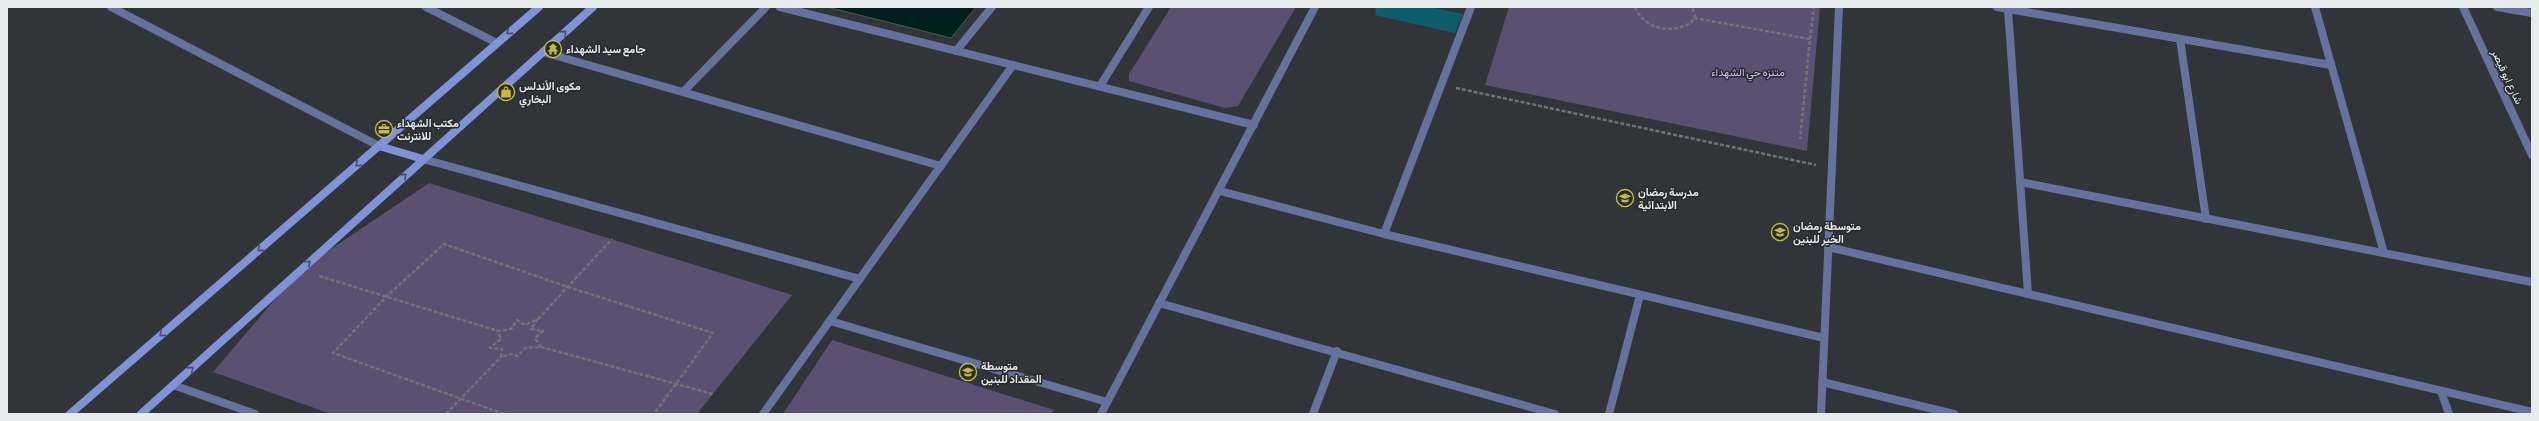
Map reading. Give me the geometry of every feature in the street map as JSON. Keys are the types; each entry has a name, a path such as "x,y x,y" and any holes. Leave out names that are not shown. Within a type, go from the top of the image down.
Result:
{"main road":[{"path":"70,414 539,7"},
{"path":"141,414 593,7"},
{"path":"379,146 423,159"}],"street":[{"path":"111,7 379,146"},
{"path":"426,7 497,43"},
{"path":"683,92 766,7"},
{"path":"780,7 1254,125"},
{"path":"956,51 992,7"},
{"path":"1100,86 1149,7"},
{"path":"1101,414 1159,302 1220,191 1315,7"},
{"path":"1384,234 1444,85 1472,7"},
{"path":"1821,414 1840,7"},
{"path":"1997,7 2331,65"},
{"path":"2315,7 2384,253"},
{"name":"شارع ابو قيصر","path":"2463,7 2532,156"},
{"path":"2497,7 2532,13"},
{"path":"2008,9 2028,294"},
{"path":"2180,39 2206,219"},
{"path":"543,52 941,166"},
{"path":"763,414 1013,65"},
{"path":"423,159 860,279"},
{"path":"2020,182 2532,282"},
{"path":"1220,191 1384,234 1824,338"},
{"path":"1828,247 2532,412"},
{"path":"1609,414 1640,295"},
{"path":"1159,302 1337,351 1555,414"},
{"path":"830,321 1107,402"},
{"path":"1313,414 1337,351"},
{"path":"1822,382 1954,414"},
{"path":"173,385 255,414"},
{"path":"2441,391 2449,414"}],"path":[{"path":"1635,7 1639,18 1664,29 1682,28 1689,25 1694,18 1692,7"},
{"path":"1800,139 1814,7"},
{"path":"1694,18 1810,40"},
{"path":"1444,85 1832,169"},
{"path":"541,347 535,338 543,331 531,329 538,319 612,239"},
{"path":"504,414 333,353 387,296 444,244 568,287 713,333 654,414"},
{"path":"300,270 498,331 511,329 517,320 525,325 538,319"},
{"path":"498,331 501,339 490,348 502,350 501,358"},
{"path":"446,414 501,358 511,354 518,356 525,348 541,347 713,394"}],"green space":[{"path":"1171,7 1296,7 1238,106 1225,108 1129,81 1129,74"},
{"name":"متنزه حي الشهداء","path":"1509,7 1820,7 1807,151 1485,85"},
{"path":"429,183 792,295 697,414 331,414 213,372 300,270"},
{"path":"832,340 1054,410 1051,414 783,414"}],"shaded area":[{"path":"827,7 976,7 951,38"}],"building":[{"path":"1376,7 1430,7 1463,14 1455,33 1375,15"}],"place":[{"name":"جامع سيد الشهداء","path":"553,49"},
{"name":"مكوى الأندلس البخاري","path":"506,92"},
{"name":"مكتب الشهداء للانترنت","path":"384,129"},
{"name":"مدرسة رمضان الابتدائية","path":"1625,198"},
{"name":"متوسطة رمضان الخير للبنين","path":"1780,232"},
{"name":"متوسطة المقداد للبنين","path":"968,372"}]}
